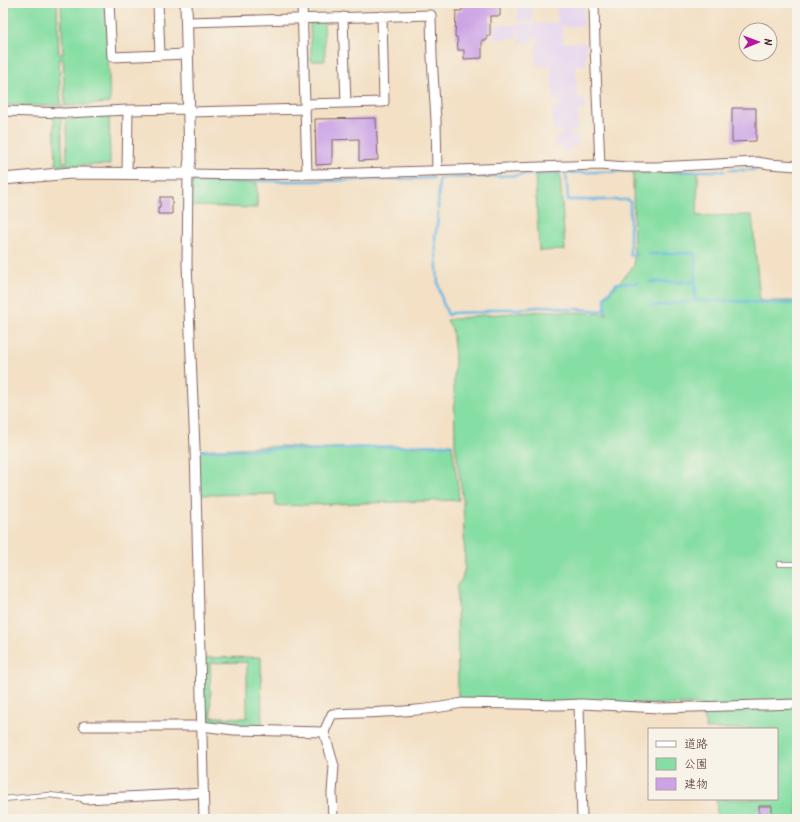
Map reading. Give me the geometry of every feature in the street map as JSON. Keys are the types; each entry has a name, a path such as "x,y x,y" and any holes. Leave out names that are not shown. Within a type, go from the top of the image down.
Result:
{"street":[{"path":"109,3 112,57 188,54"},
{"path":"158,3 160,55"},
{"path":"186,3 190,159 188,174 187,264 195,448 204,819"},
{"path":"302,3 306,174"},
{"path":"594,3 594,46 600,165"},
{"path":"187,22 431,15 437,171"},
{"path":"3,111 65,113 128,110 189,111 384,102 382,16"},
{"path":"343,17 346,103"},
{"path":"127,173 128,110"},
{"path":"3,179 71,173 306,174 600,165 656,167 756,162 797,166"},
{"path":"333,819 332,793 334,766 324,732 332,714 426,709 462,703 579,704 660,708 797,704"},
{"path":"579,704 582,819"},
{"path":"84,726 201,726 234,730 324,732"},
{"path":"85,799 203,793"}],"lane":[{"path":"779,564 797,564"},
{"path":"3,799 49,795 85,799"}],"shaded area":[{"path":"517,3 532,3 532,22 518,21"},
{"path":"556,3 583,3 584,26 562,27 563,43 586,42 586,65 576,65 577,97 585,97 585,109 578,110 578,130 570,131 571,135 578,135 578,146 571,146 571,150 562,151 561,147 554,148 554,136 562,136 562,130 553,130 552,108 561,107 561,101 553,101 551,65 536,66 535,44 539,44 539,38 533,38 533,43 519,43 519,29 517,29 517,38 494,39 493,25 557,23"}],"green space":[{"path":"3,3 57,3 59,54 63,54 61,3 106,3 110,103 65,106 63,58 59,58 61,106 3,105"},
{"path":"310,22 324,22 325,61 311,61"},
{"path":"109,114 110,165 56,165 54,117","holes":["61,117 66,117 67,162 63,162"]},
{"path":"698,172 697,216 752,215 760,301 797,301 797,819 716,819 716,800 778,800 778,728 706,728 703,705 458,701 457,585 462,579 465,567 463,500 455,444 455,356 452,329 447,320 484,315 549,311 606,314 605,298 634,266 633,173"},
{"path":"560,174 565,250 539,251 535,175"},
{"path":"189,182 257,183 257,208 190,206"},
{"path":"452,444 459,500 276,506 275,494 198,495 197,450 281,446 310,449"},
{"path":"261,657 262,727 203,723 202,658","holes":["247,662 247,718 211,717 210,663"]}],"building":[{"path":"462,3 500,3 500,16 490,16 490,36 487,36 487,40 482,40 482,58 464,59 464,50 458,50 457,37 455,37 456,11 462,11"},
{"path":"732,108 756,108 756,141 732,142"},
{"path":"376,118 378,160 359,161 359,139 332,140 332,164 316,165 315,119"},
{"path":"160,197 172,197 172,214 158,214"},
{"path":"759,806 772,806 772,819 759,819"}],"waterway":[{"path":"729,170 757,170"},
{"path":"564,173 633,171"},
{"path":"664,171 724,171"},
{"path":"480,177 560,173"},
{"path":"566,173 568,200 628,200 630,202 630,255 637,255"},
{"path":"439,178 474,177"},
{"path":"192,181 313,181 434,178"},
{"path":"438,209 439,178"},
{"path":"438,213 435,237 438,283 442,300 448,315 453,313 483,312 495,309 518,309 549,306 572,309"},
{"path":"649,254 695,253 695,301 797,304"},
{"path":"650,282 695,282"},
{"path":"575,309 605,311 605,296 617,283 638,283"},
{"path":"651,306 695,301"},
{"path":"198,451 290,448 317,451 329,449 451,445"}]}
